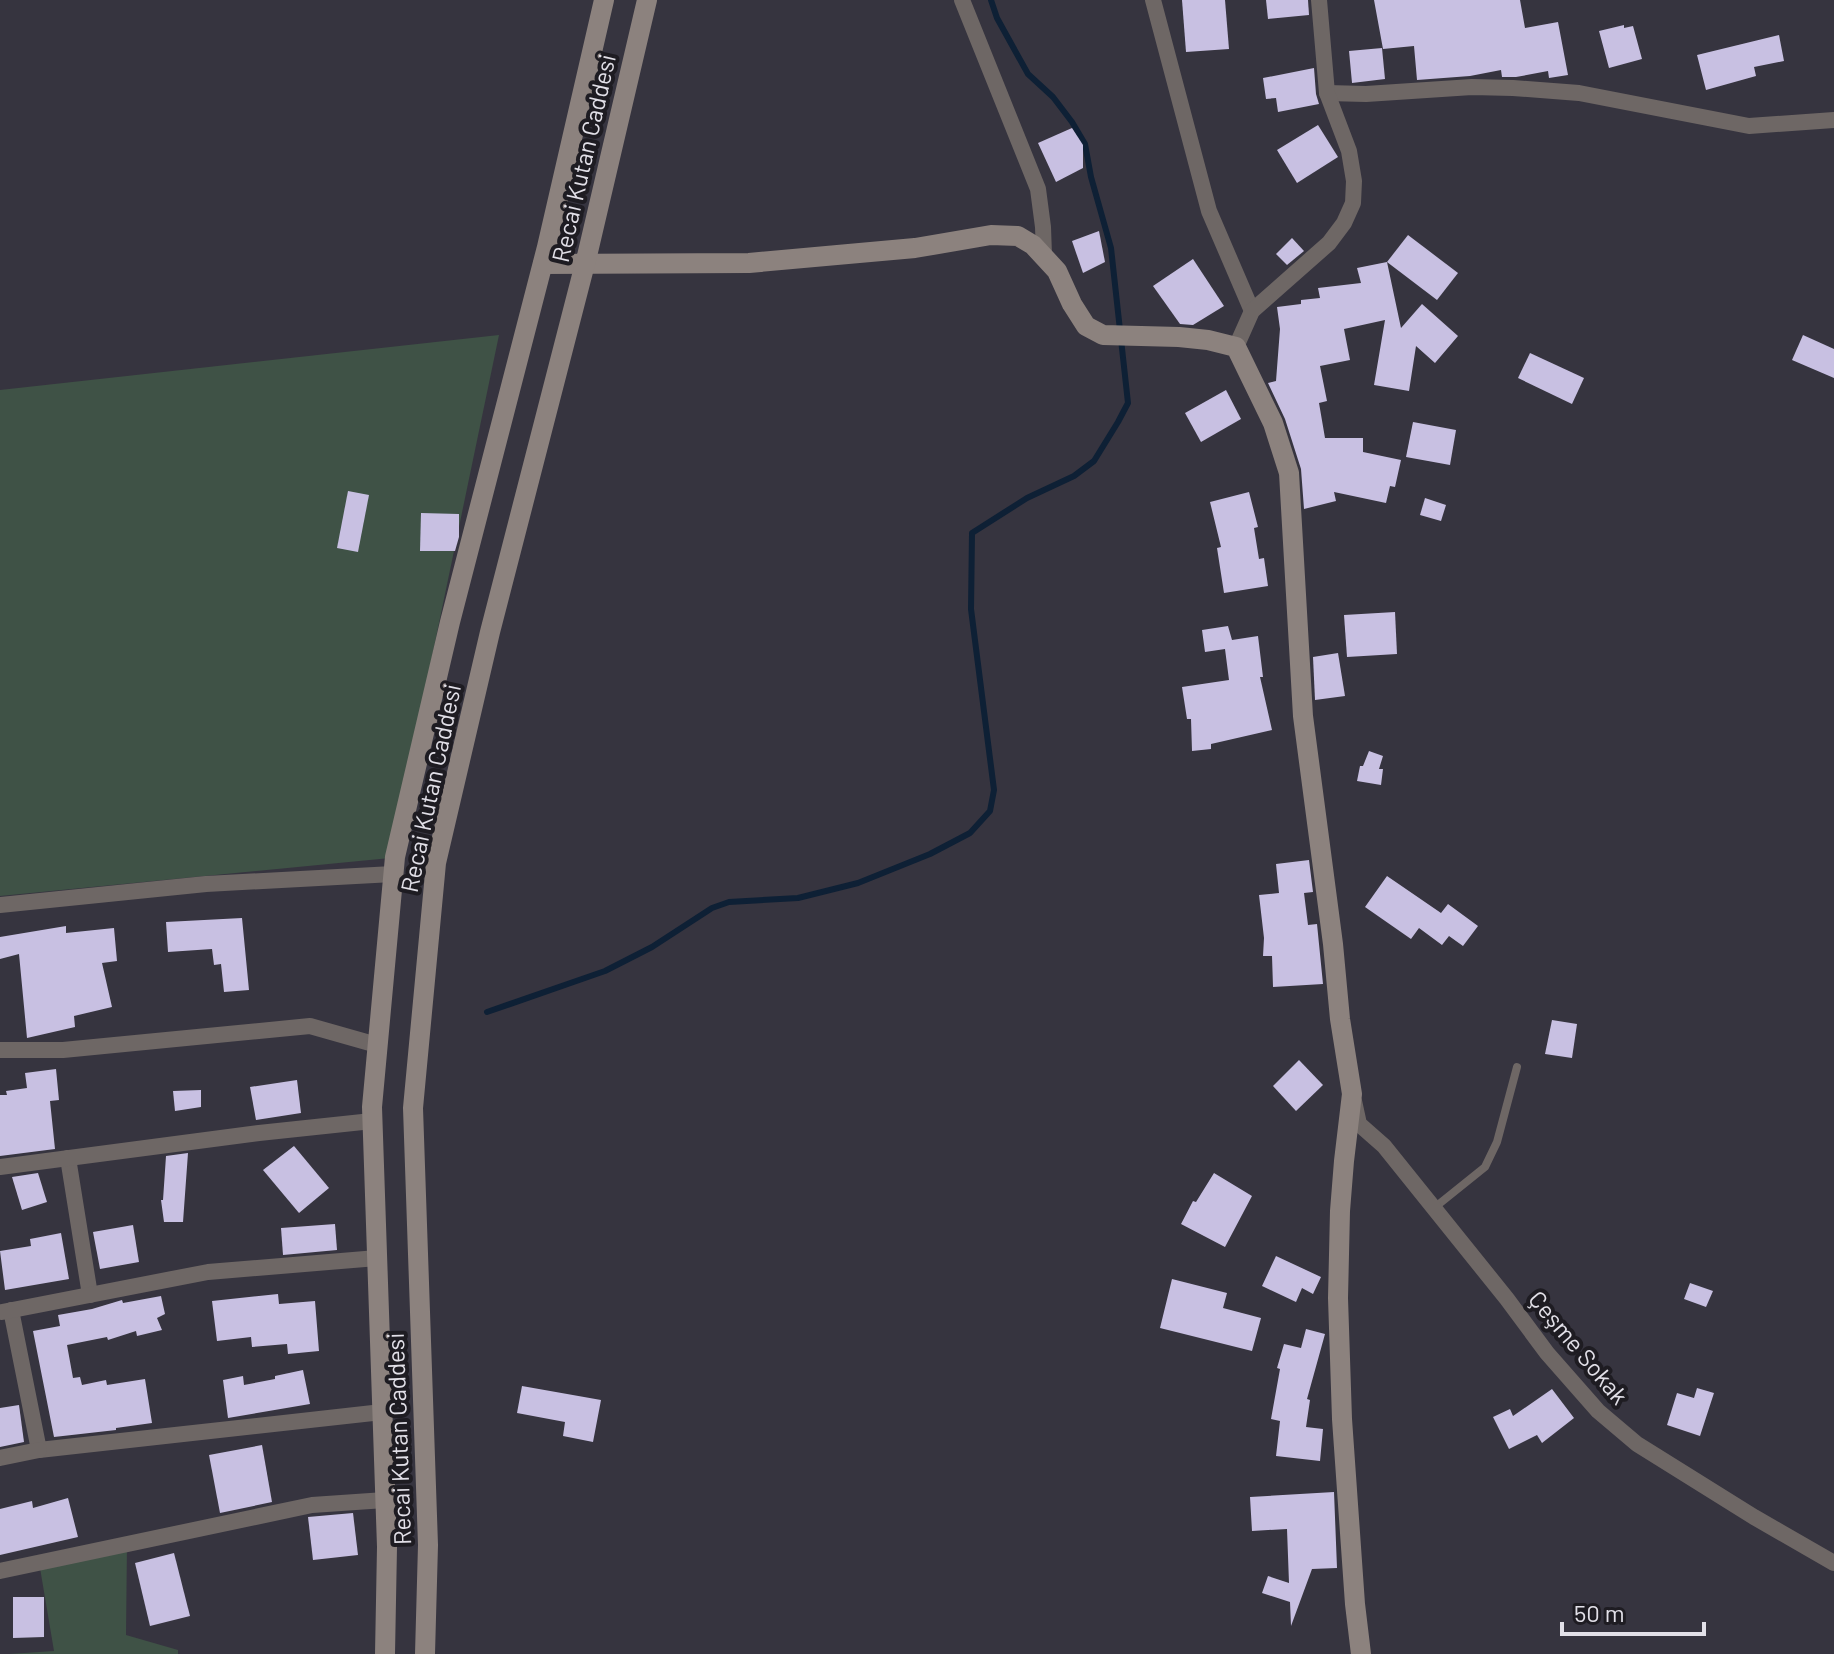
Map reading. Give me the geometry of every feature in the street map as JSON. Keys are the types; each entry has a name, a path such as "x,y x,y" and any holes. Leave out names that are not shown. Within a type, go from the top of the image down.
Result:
{"main road":[{"name":"Recai Kutan Caddesi","path":"385,1654 387,1547 372,1121 395,857 450,622 543,264 604,0"},
{"name":"Recai Kutan Caddesi","path":"425,1654 428,1545 413,1108 436,863 490,632 585,265 647,0"},
{"path":"543,264 749,263 915,248 991,235 1018,236 1044,255 1057,271 1086,326 1103,335 1208,340 1236,347 1273,423 1289,473 1303,716 1352,1094 1340,1211 1338,1298 1345,1464 1361,1654"}],"street":[{"path":"962,0 1038,189 1044,255"},
{"path":"1153,0 1209,211 1252,311"},
{"path":"1236,347 1252,311 1329,243 1344,223 1353,203 1354,181 1349,151 1327,93 1319,0"},
{"path":"1327,93 1513,88 1579,93 1749,126 1834,120"},
{"path":"0,905 206,884 393,874"},
{"path":"0,1050 63,1050 310,1026 377,1045"},
{"name":"Çeşme Sokak","path":"1352,1094 1359,1124 1384,1146 1584,1396 1637,1444 1834,1563"},
{"path":"0,1167 372,1121"},
{"path":"68,1158 90,1295"},
{"path":"39,1450 5,1311 208,1272 377,1258"},
{"path":"0,1458 39,1450 382,1412"},
{"path":"0,1571 312,1505 385,1500"}],"lane":[{"path":"1433,1208 1485,1167 1497,1142 1517,1067"}],"green space":[{"path":"499,335 390,858 0,896 0,390"},
{"path":"127,1544 126,1635 178,1650 178,1654 9,1654 54,1651 39,1562"}],"building":[{"path":"1182,0 1225,0 1229,49 1186,52"},
{"path":"1266,0 1308,0 1309,15 1268,19"},
{"path":"1374,0 1520,0 1525,28 1558,22 1568,75 1549,78 1548,71 1502,77 1501,70 1417,80 1414,46 1383,49"},
{"path":"1624,25 1624,28 1633,26 1642,59 1609,68 1599,31"},
{"path":"1779,35 1784,61 1754,67 1756,76 1706,90 1697,55"},
{"path":"1382,48 1385,79 1352,83 1349,51"},
{"path":"1314,68 1319,104 1278,112 1276,98 1266,99 1263,78"},
{"path":"1318,125 1338,157 1297,183 1277,150"},
{"path":"1072,128 1083,145 1083,168 1056,182 1038,143"},
{"path":"1099,231 1105,262 1083,273 1072,241"},
{"path":"1408,235 1458,273 1437,300 1387,262"},
{"path":"1292,238 1304,251 1287,265 1276,254"},
{"path":"1193,259 1224,306 1193,325 1180,324 1153,286"},
{"path":"1387,262 1401,328 1422,304 1458,336 1435,363 1416,346 1409,391 1374,385 1385,320 1344,329 1350,360 1320,366 1327,401 1319,403 1325,438 1363,438 1363,452 1401,460 1395,487 1390,486 1386,503 1334,492 1336,501 1304,509 1301,469 1285,419 1268,383 1276,381 1280,329 1277,307 1320,298 1318,288 1361,283 1357,268"},
{"path":"1803,335 1834,349 1834,378 1792,360"},
{"path":"1530,353 1584,378 1572,404 1518,378"},
{"path":"1226,390 1241,419 1201,442 1185,413"},
{"path":"1413,422 1456,430 1450,465 1406,457"},
{"path":"348,491 369,495 358,552 337,548"},
{"path":"1249,492 1258,527 1254,528 1259,559 1264,558 1268,586 1224,593 1217,548 1221,547 1210,502"},
{"path":"1425,498 1446,505 1441,521 1420,515"},
{"path":"421,513 459,514 459,537 455,551 420,551"},
{"path":"1395,612 1397,654 1347,657 1344,615"},
{"path":"1228,626 1232,640 1258,636 1263,677 1260,677 1272,730 1211,744 1211,749 1192,751 1191,719 1187,719 1182,687 1229,680 1225,649 1205,652 1202,630"},
{"path":"1338,653 1345,696 1315,700 1313,657"},
{"path":"1369,751 1383,756 1379,769 1383,769 1381,785 1357,781 1360,766 1363,766"},
{"path":"1309,860 1313,892 1304,893 1308,925 1317,924 1323,984 1273,987 1272,956 1263,956 1259,895 1279,893 1276,864"},
{"path":"1387,876 1441,913 1448,904 1478,926 1463,946 1449,936 1442,945 1419,928 1411,939 1365,907"},
{"path":"242,918 249,990 224,992 221,964 214,965 212,949 168,952 166,922"},
{"path":"66,926 66,933 114,928 117,961 102,963 112,1007 74,1016 75,1027 27,1038 19,954 0,959 0,937"},
{"path":"1552,1020 1577,1024 1572,1058 1545,1054"},
{"path":"1299,1060 1323,1085 1296,1111 1273,1086"},
{"path":"56,1069 59,1100 50,1101 55,1149 0,1156 0,1095 27,1088 25,1073"},
{"path":"297,1080 301,1113 256,1120 250,1087"},
{"path":"201,1090 201,1107 175,1111 173,1091"},
{"path":"294,1146 329,1188 299,1213 263,1170"},
{"path":"188,1153 183,1222 164,1222 161,1200 166,1156"},
{"path":"38,1173 47,1202 22,1210 12,1177"},
{"path":"1214,1173 1252,1196 1225,1247 1181,1224 1193,1201 1196,1202"},
{"path":"335,1224 337,1250 283,1255 281,1228"},
{"path":"133,1225 139,1262 100,1269 93,1232"},
{"path":"61,1233 69,1279 5,1290 0,1251 31,1246 30,1239"},
{"path":"1276,1256 1321,1277 1313,1294 1302,1288 1296,1302 1262,1286"},
{"path":"1172,1279 1227,1293 1223,1308 1261,1318 1252,1351 1160,1328"},
{"path":"1690,1283 1713,1291 1706,1307 1684,1299"},
{"path":"278,1294 279,1304 315,1301 319,1351 288,1354 287,1344 252,1347 251,1337 217,1341 212,1301"},
{"path":"161,1296 165,1314 157,1318 162,1330 137,1336 136,1331 108,1340 107,1337 67,1345 73,1378 80,1377 82,1385 106,1380 107,1385 145,1379 152,1423 54,1437 33,1331 60,1326 58,1315 122,1300 123,1303"},
{"path":"1306,1329 1325,1334 1307,1399 1310,1400 1306,1427 1323,1429 1320,1461 1276,1456 1280,1421 1271,1419 1280,1369 1277,1368 1284,1344 1301,1348"},
{"path":"303,1370 310,1404 228,1418 223,1380 243,1376 244,1385"},
{"path":"522,1386 601,1400 593,1442 563,1436 565,1422 517,1413"},
{"path":"1697,1388 1714,1393 1700,1436 1667,1425 1677,1393 1694,1398"},
{"path":"1552,1389 1574,1418 1542,1443 1537,1435 1509,1449 1493,1417 1510,1409 1513,1416"},
{"path":"19,1405 24,1442 0,1447 0,1408"},
{"path":"262,1445 272,1502 220,1513 209,1455"},
{"path":"1334,1492 1337,1568 1312,1569 1291,1626 1290,1602 1262,1593 1268,1576 1289,1583 1287,1529 1252,1531 1250,1497"},
{"path":"68,1498 78,1537 0,1555 0,1509 32,1501 33,1508"},
{"path":"353,1513 358,1555 313,1560 308,1517"},
{"path":"174,1553 190,1616 150,1626 135,1563"},
{"path":"13,1597 44,1597 44,1637 13,1638"}],"waterway":[{"path":"487,1012 605,971 652,947 712,908 729,902 798,898 858,883 930,854 970,833 990,811 994,790 971,609 972,533 1027,498 1074,476 1094,461 1128,403 1111,248 1085,144 1053,97 1028,74 997,18 991,0"}]}
